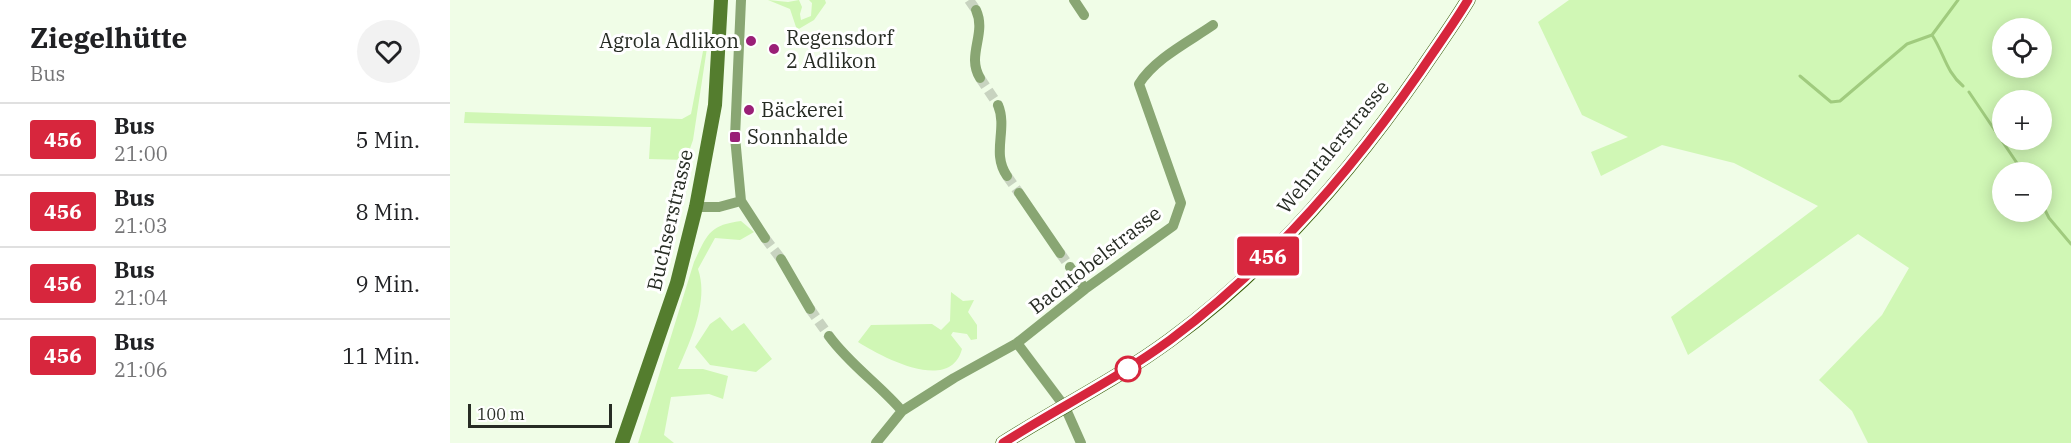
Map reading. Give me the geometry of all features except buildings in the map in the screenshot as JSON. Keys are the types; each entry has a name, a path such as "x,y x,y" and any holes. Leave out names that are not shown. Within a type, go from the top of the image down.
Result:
{"main road":[{"name":"Buchserstrasse","path":"622,443 674,292 696,207 715,105 721,0"},
{"name":"Wehntalerstrasse","path":"1003,443 1065,407 1170,340 1253,272 1305,217 1385,122 1468,0"}],"street":[{"path":"741,0 735,137 741,201 765,238"},
{"path":"1074,0 1084,15"},
{"path":"976,10 981,24 974,55 975,70 980,78"},
{"name":"Bachtobelstrasse","path":"876,443 902,411 1017,343 1085,289 1173,226 1179,216 1181,203 1139,84 1144,75 1213,25"},
{"path":"998,105 1003,121 998,148 1000,166 1007,176"},
{"path":"1019,193 1060,253"},
{"path":"696,207 719,207 741,201"},
{"path":"781,259 810,309"},
{"path":"1070,267 1085,289"},
{"path":"829,336 857,370 880,388 902,411"},
{"path":"1017,343 1065,407 1081,443"}],"green space":[{"path":"768,0 788,2 799,0 802,7 801,20 811,16 812,3 809,0 825,0 826,3 814,20 797,30 790,9"},
{"path":"1569,0 2071,0 2071,443 1868,443 1852,411 1819,380 1882,315 1909,268 1858,234 1688,355 1671,317 1818,206 1734,163 1662,145 1601,176 1591,152 1628,137 1582,115 1538,22"},
{"path":"704,46 707,48 693,140 686,160 649,159 651,127 464,123 465,112 682,119 691,114"},
{"path":"741,221 754,232 740,240 715,238 698,269 701,281 700,307 693,333 678,369 703,369 728,376 723,399 709,394 671,397 664,435 674,443 638,443 694,262 710,233 722,225"},
{"path":"951,292 963,301 974,300 968,312 977,325 977,339 971,340 967,334 953,332 951,335 962,349 955,362 944,369 930,371 898,363 858,342 871,325 932,324 941,330 950,321"},
{"path":"720,317 732,331 744,323 772,359 756,372 710,365 695,347 710,324"}],"waterway":[{"path":"1800,76 1831,102 1840,101 1907,44 1932,35 1958,0"},
{"path":"1932,35 1949,68 1963,86"},
{"path":"1969,92 2016,162"},
{"path":"2052,222 2071,244"}],"tunnel":[{"path":"969,0 976,10"},
{"path":"980,78 998,105"},
{"path":"1007,176 1019,193"},
{"path":"765,238 781,259"},
{"path":"1060,253 1070,267"},
{"path":"810,309 829,336"}],"bus line":[{"name":"456","path":"1003,443 1128,369 1170,340 1253,272 1348,168 1392,112 1468,0"}],"place":[{"name":"Agrola Adlikon","path":"751,41"},
{"name":"Regensdorf 2 Adlikon","path":"774,49"},
{"name":"Bäckerei","path":"749,110"},
{"name":"Sonnhalde","path":"735,137"}]}
